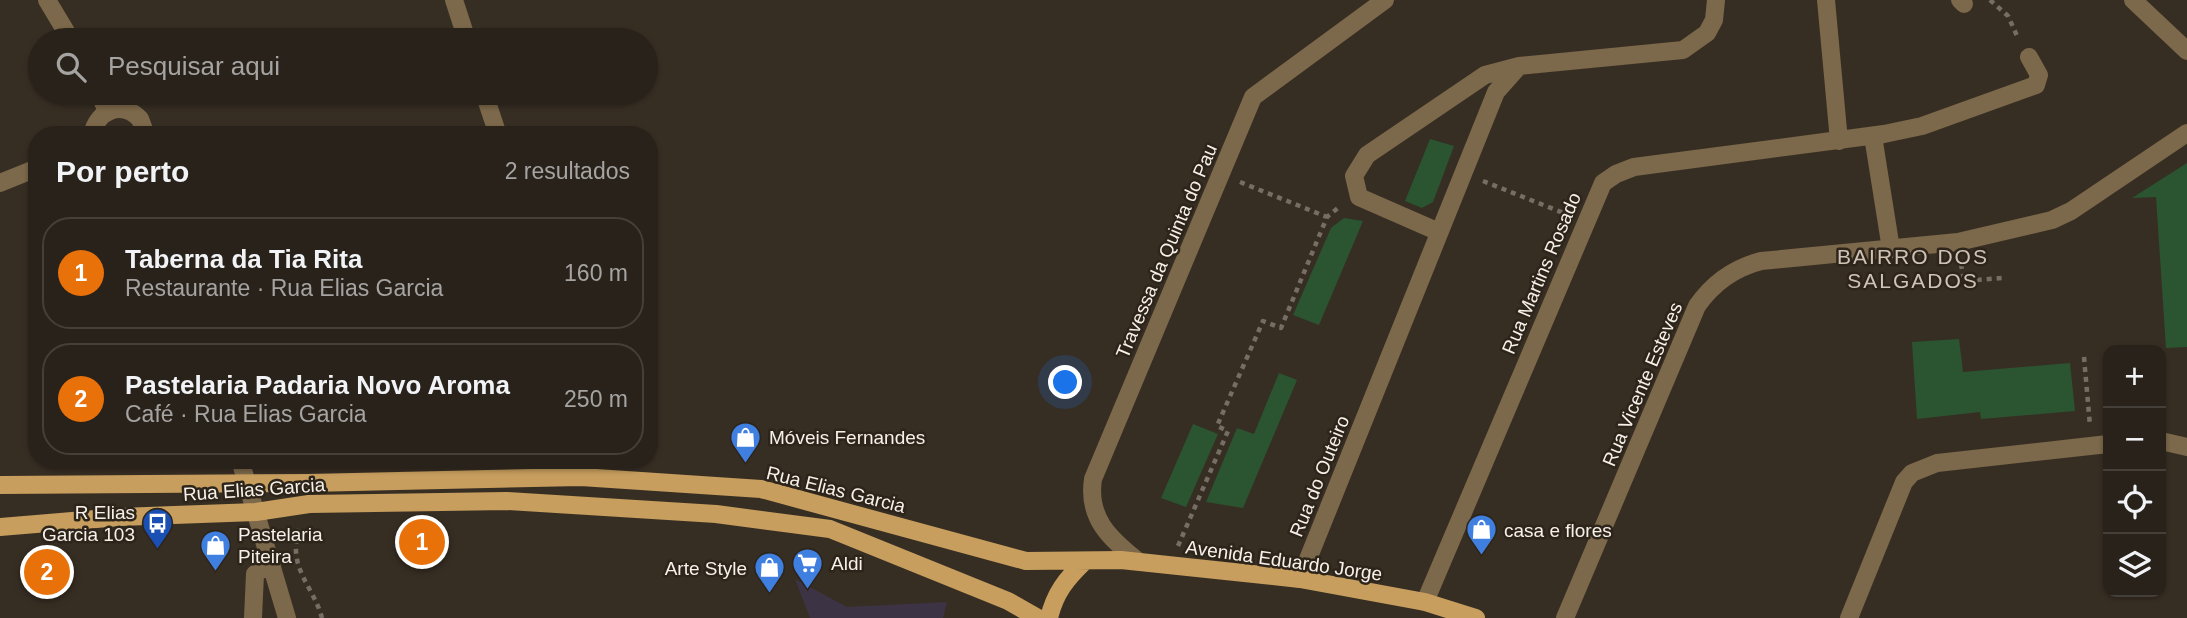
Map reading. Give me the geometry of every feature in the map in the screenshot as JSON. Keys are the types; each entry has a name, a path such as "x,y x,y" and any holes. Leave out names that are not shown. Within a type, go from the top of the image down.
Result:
{"main road":[{"name":"Rua Elias Garcia","path":"0,485 248,483 558,469"},
{"name":"Rua Elias Garcia","path":"589,469 761,489 1026,561 1085,561"},
{"name":"Rua Elias Garcia","path":"0,527 120,517 256,512 309,504 507,501 716,514 830,529 1008,601 1038,618"},
{"name":"Avenida Eduardo Jorge","path":"1085,561 1138,561 1300,579 1425,603 1476,618"},
{"path":"1049,618 1054,599 1063,582 1085,561"}],"street":[{"path":"47,0 64,28"},
{"path":"454,0 463,28"},
{"name":"Travessa da Quinta do Pau","path":"1138,561 1100,525 1090,495 1093,479 1253,97 1385,0"},
{"path":"1439,232 1359,197 1354,176 1367,155 1469,84 1518,66 1683,50 1707,33 1714,20 1716,0"},
{"path":"1826,0 1839,141"},
{"path":"2133,0 2187,51"},
{"name":"Rua Martins Rosado","path":"1425,603 1603,183 1634,167 1839,141 1922,126 2036,85 2039,75 2029,57"},
{"name":"Rua do Outeiro","path":"1300,579 1496,92 1518,66"},
{"path":"104,105 107,111"},
{"path":"489,105 495,126"},
{"path":"94,126 107,111 122,109 135,114 141,126"},
{"name":"Rua Vicente Esteves","path":"1565,618 1703,297 1730,274 1761,261 1958,242 2063,215 2187,133"},
{"path":"1873,136 1891,249"},
{"path":"0,183 28,172"},
{"path":"2166,442 2187,447"},
{"path":"1849,618 1904,482 1912,473 1937,463 2100,445"},
{"path":"243,469 287,618"},
{"path":"253,618 254,574 270,563"}],"path":[{"path":"1990,0 2008,16 2029,57"},
{"path":"1463,173 1585,221"},
{"path":"1221,175 1327,217"},
{"path":"1170,565 1228,431 1217,426 1263,321 1281,328 1327,217 1359,197"},
{"path":"1958,242 1964,281 2002,278"},
{"path":"2084,357 2100,445"},
{"path":"299,529 294,547 306,588 318,602 323,618"}],"shaded area":[{"name":"Aldi","path":"795,579 847,607 947,602 943,618 810,618"}],"green space":[{"path":"1430,139 1454,146 1433,202 1422,208 1405,201"},
{"path":"2187,163 2187,347 2166,348 2156,197 2132,198"},
{"path":"1344,218 1363,221 1319,325 1293,315 1331,228"},
{"path":"1959,339 1963,372 2070,363 2075,411 1981,419 1980,412 1917,419 1912,342"},
{"path":"1279,373 1297,380 1243,508 1206,502 1237,428 1254,434"},
{"path":"1193,424 1218,434 1186,507 1161,498"}],"place":[{"name":"Móveis Fernandes","path":"746,464"},
{"name":"Taberna da Tia Rita","path":"422,542"},
{"name":"R Elias Garcia 103","path":"158,550"},
{"name":"casa e flores","path":"1481,557"},
{"name":"Pastelaria Padaria Novo Aroma","path":"47,572"},
{"name":"Pastelaria Piteira","path":"215,572"},
{"name":"Aldi","path":"808,590"},
{"name":"Arte Style","path":"770,595"}],"district":[{"name":"BAIRRO DOS SALGADOS","path":"1913,269"}]}
